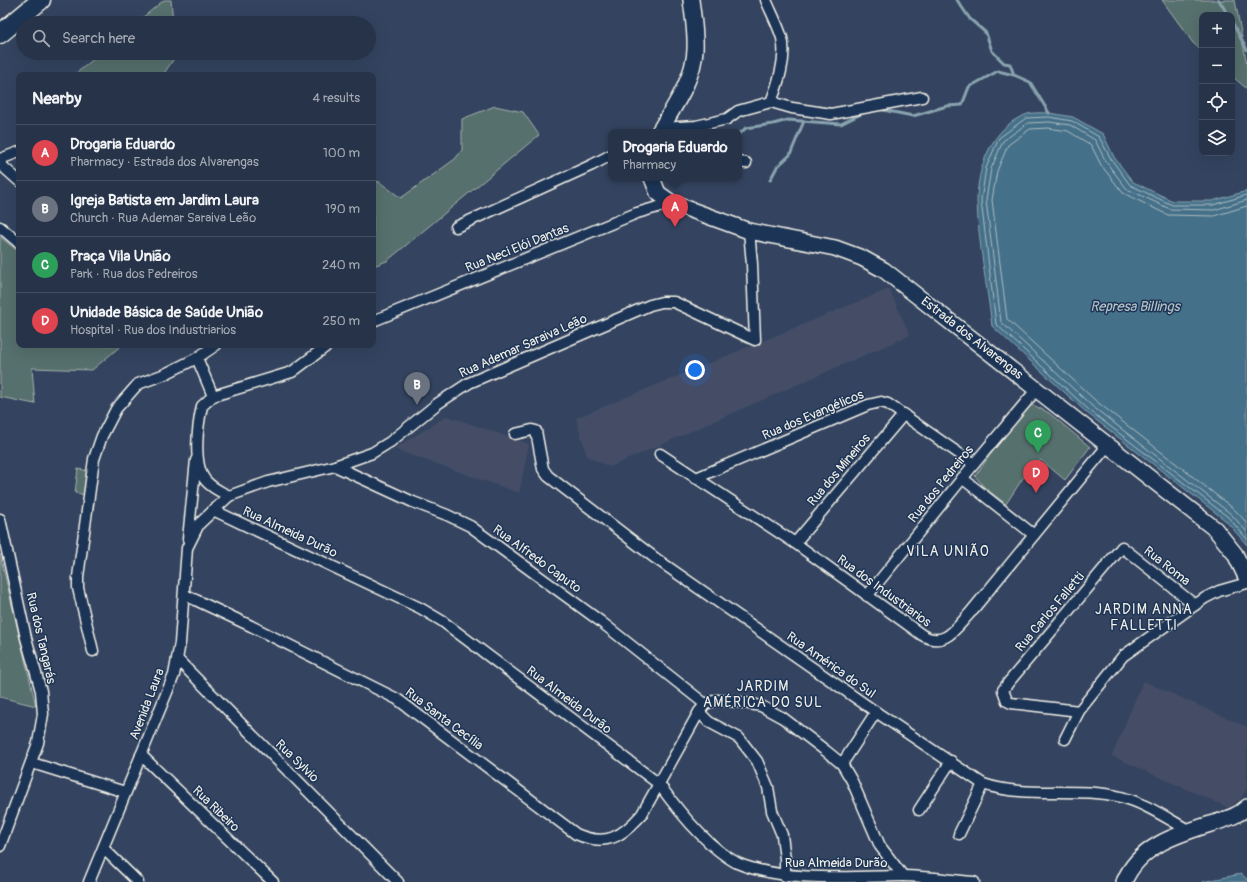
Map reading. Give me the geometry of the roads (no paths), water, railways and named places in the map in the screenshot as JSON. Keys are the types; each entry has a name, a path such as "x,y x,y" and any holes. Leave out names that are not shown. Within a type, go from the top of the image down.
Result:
{"highway":[{"path":"22,16 41,0"},
{"path":"0,34 16,21"}],"main road":[{"path":"686,0 693,19"},
{"path":"659,129 691,70 695,51 691,0"},
{"name":"Estrada dos Alvarengas","path":"653,181 658,193 672,203 749,231 835,248 873,264 890,274 1215,529 1235,554 1247,579"},
{"path":"1124,882 1136,861 1145,852 1190,831 1234,816 1247,808"}],"street":[{"path":"766,0 782,38 783,52 776,89 771,102"},
{"path":"673,129 696,126 727,119 738,111 771,102 792,108 831,114 922,97"},
{"path":"0,159 16,153"},
{"path":"456,227 608,157"},
{"path":"0,164 16,177"},
{"name":"Rua Neci Elói Dantas","path":"376,320 637,214 672,203"},
{"path":"0,227 16,240"},
{"name":"Rua Ademar Saraiva Leão","path":"213,510 229,496 268,482 335,466 372,453 390,442 437,404 468,383 662,302 674,302 755,340 749,231"},
{"path":"93,651 78,588 78,577 94,459 102,436 116,409 138,384 165,374 197,358 212,348"},
{"path":"188,548 200,414 202,406 210,398 292,372 324,348"},
{"path":"197,358 210,398"},
{"name":"Rua dos Pedreiros","path":"867,596 1037,388"},
{"name":"Rua dos Evangélicos","path":"696,478 868,405 881,402 888,404 904,414 974,464"},
{"name":"Rua dos Mineiros","path":"795,542 904,414"},
{"name":"Rua América do Sul","path":"515,434 532,430 536,431 543,469 548,476 655,558 876,712 951,761 983,784 997,789 1077,793 1122,798 1139,804 1190,831"},
{"name":"Rua dos Industriarios","path":"660,454 795,542 922,635 936,640 944,639 970,613 1108,445"},
{"path":"197,448 202,474 205,480 229,496"},
{"name":"Rua Alfredo Caputo","path":"335,466 413,502 447,515 470,526 600,621 702,708 709,722 739,738 757,761 768,787 772,811 782,835 785,859 784,876"},
{"path":"962,478 1034,535"},
{"name":"Avenida Laura","path":"90,882 174,674 185,595 188,548 194,531 213,510"},
{"name":"Rua Almeida Durão","path":"213,510 420,608 442,621 659,784 684,818 726,856 738,864 761,873 784,876 832,878 903,876 974,882"},
{"name":"Rua dos Tangarás","path":"0,519 26,638 43,704 42,725 32,763 0,845"},
{"name":"Rua Roma","path":"1122,547 1195,605"},
{"name":"Rua Carlos Falletti","path":"1080,711 1011,703 1007,701 1003,690 1008,682 1122,547"},
{"path":"1065,739 1080,711 1123,656 1195,605 1219,591 1247,583"},
{"name":"Rua Santa Cecília","path":"185,595 396,699 576,834 585,838 603,841 614,838 624,832 642,814 702,708"},
{"name":"Rua Sylvio","path":"177,659 398,882"},
{"path":"702,708 717,700 729,700 761,706 783,718 842,764 852,781 880,846 903,876"},
{"path":"842,764 876,712"},
{"name":"Rua Ribeiro","path":"141,755 274,882"},
{"path":"919,810 951,761"},
{"path":"32,763 126,792"},
{"path":"959,834 983,784"},
{"path":"104,849 138,882"}],"water":[{"name":"Represa Billings","path":"1049,113 1073,117 1103,134 1114,157 1133,182 1173,201 1212,201 1247,191 1247,545 1225,520 1087,413 992,326 981,248 977,201 983,162 995,139 1013,121 1027,114"},
{"path":"1241,874 1247,879 1247,882 1202,882"}],"waterway":[{"path":"957,0 970,19 986,33 992,51 1004,63 1010,64 1014,75 1030,82 1049,113"},
{"path":"1219,0 1226,12"},
{"path":"1235,28 1247,50"},
{"path":"878,109 913,116 947,106 962,105 969,87 998,71 1014,75"},
{"path":"742,131 746,128 788,120 841,124 865,112"},
{"path":"770,180 777,167 790,155 804,121"}],"place":[{"name":"Drogaria Eduardo","path":"675,227"},
{"name":"Igreja Batista em Jardim Laura","path":"417,405"},
{"name":"Praça Vila União","path":"1038,453"},
{"name":"Unidade Básica de Saúde União","path":"1036,493"}],"district":[{"name":"VILA UNIÃO","path":"948,551"},
{"name":"JARDIM ANNA FALLETTI","path":"1144,618"},
{"name":"JARDIM AMÉRICA DO SUL","path":"763,694"}]}
